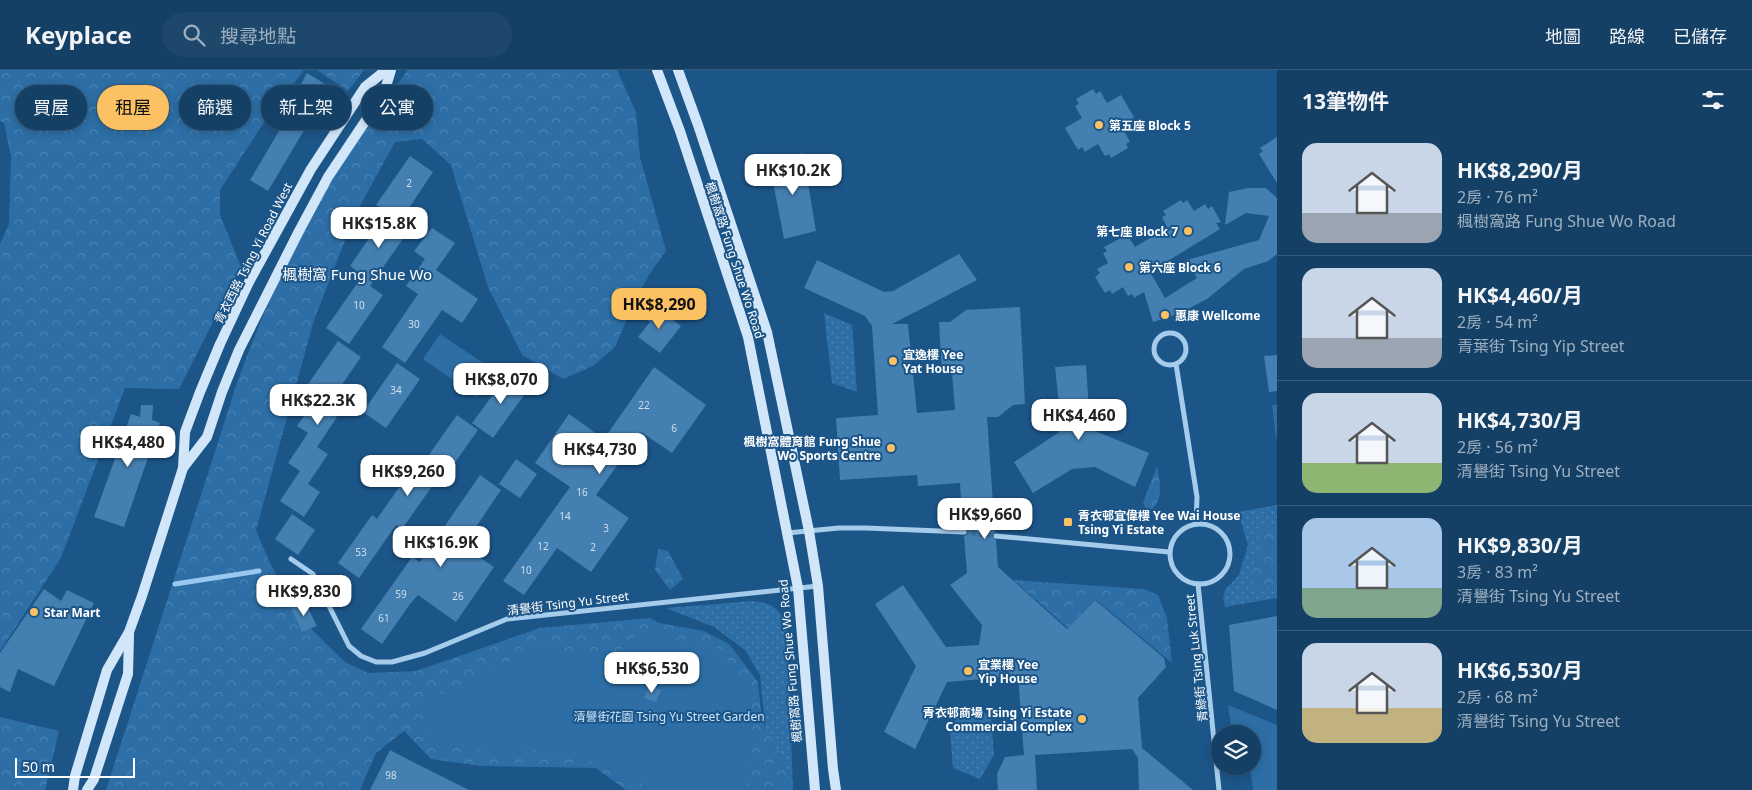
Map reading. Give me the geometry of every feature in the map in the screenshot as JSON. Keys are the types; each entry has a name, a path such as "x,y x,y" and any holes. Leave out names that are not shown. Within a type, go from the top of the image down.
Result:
{"main road":[{"name":"青衣西路 Tsing Yi Road West","path":"73,790 75,776 108,670 129,632 184,468 185,432 208,373 250,282 311,169 365,87 386,70"},
{"name":"青衣西路 Tsing Yi Road West","path":"184,468 207,437 239,350 299,231 328,177 384,92 391,70"},
{"name":"楓樹窩路 Fung Shue Wo Road","path":"657,70 680,131 748,337 798,588 815,790"},
{"name":"楓樹窩路 Fung Shue Wo Road","path":"678,70 767,332 809,530 818,586 836,790"},
{"name":"青衣西路 Tsing Yi Road West","path":"87,790 94,779 128,674 129,632"}],"street":[{"path":"1166,332 1177,334 1185,341 1186,352 1184,357 1176,364 1171,365 1160,362 1154,354 1154,343 1157,338 1166,332"},
{"path":"996,536 1169,552 1171,544 1181,530 1196,524 1197,497 1176,364"},
{"name":"青綠街 Tsing Luk Street","path":"1169,552 1170,562 1174,570 1180,577 1189,582 1198,584 1215,580 1222,574 1227,567 1230,550 1228,542 1216,528 1206,524 1196,524"},
{"path":"787,533 839,528 964,532"},
{"name":"清譽街 Tsing Yu Street","path":"291,559 313,574 349,646 361,656 376,662 392,662 425,654 507,618 818,586"},
{"name":"青綠街 Tsing Luk Street","path":"1198,584 1220,790"}],"green space":[{"path":"0,70 304,70 293,85 261,85 261,127 220,190 220,215 241,267 179,389 125,388 61,558 0,651 0,244 9,224 11,157 4,123 0,121"},
{"path":"317,70 364,70 351,87 351,85 339,85"},
{"path":"408,70 617,70 636,112 640,157 666,251 636,298 615,347 593,366 563,379 522,355 488,287 451,165 422,139 395,142 355,215 314,320 256,530 269,561 302,620 345,662 368,673 416,671 540,628 650,618 659,623 704,631 729,644 758,682 762,721 787,767 789,790 626,790 596,768 481,766 431,759 404,731 376,753 360,790 106,790 237,383 248,352 288,260 336,172 364,130 433,130 433,85 397,85"},
{"path":"824,313 852,325 857,392 832,383"},
{"path":"440,334 495,371 477,397 423,359"},
{"path":"1272,405 1277,405 1277,438 1276,438"},
{"path":"1157,466 1160,486 1159,497 1148,513 1143,503"},
{"path":"1277,505 1277,598 1225,607 1223,597 1225,590 1239,575 1248,545 1238,512"},
{"path":"1277,524 1277,586 1254,590 1252,576 1261,542 1258,531"},
{"path":"658,549 668,551 683,579 670,590 655,570"},
{"path":"1013,580 1144,589 1158,595 1167,618 1172,663 1095,599 1068,628"},
{"path":"753,601 775,608 787,627 793,790 758,790 767,747 760,675 745,650 714,627 666,608"},
{"name":"清譽街花園 Tsing Yu Street Garden","path":"644,627 683,644 715,644 751,694 746,790 654,790 595,762 539,749 512,755 432,743 419,704 542,647 572,653 592,660 611,659"},
{"path":"1228,705 1277,725 1277,790 1253,790 1251,775 1261,775 1261,725 1231,725"},
{"path":"963,706 977,706 991,718 994,755 980,779 953,768 950,731"},
{"path":"0,717 59,731 45,790 0,790"}],"building":[{"path":"307,73 325,84 324,85 300,85"},
{"name":"第五座 Block 5","path":"1093,89 1096,94 1100,91 1107,103 1121,95 1134,117 1131,119 1133,123 1123,129 1130,142 1126,144 1128,148 1111,158 1109,154 1105,156 1098,144 1085,152 1082,147 1078,150 1065,128 1082,118 1075,106 1079,104 1076,99"},
{"path":"280,130 304,130 268,191 250,180"},
{"path":"1277,137 1277,183 1259,154 1263,151 1260,148"},
{"path":"803,153 816,231 784,239 769,161"},
{"path":"410,156 433,172 397,226 407,233 370,286 383,295 349,344 326,328 363,275 350,266 387,212 376,205"},
{"path":"1248,188 1266,188 1277,198 1277,254 1268,261 1244,269 1207,299 1180,313 1153,322 1144,292 1134,298 1132,294 1128,296 1123,287 1112,294 1110,290 1105,293 1095,277 1100,273 1097,269 1108,263 1103,253 1107,251 1104,247 1128,236 1135,247 1157,234 1167,227 1162,217 1166,215 1163,211 1181,200 1183,203 1187,200 1194,211 1205,204 1208,209 1212,206 1221,222 1216,223 1220,229 1150,272 1165,298 1197,278 1187,260 1259,240 1269,216 1246,213 1225,225 1229,192"},
{"path":"432,228 455,243 436,270 478,299 462,323 442,310 405,363 382,347 418,294 406,286 425,259 414,251"},
{"path":"959,254 977,280 892,324 908,324 917,413 955,410 952,373 942,374 939,322 950,322 966,310 1020,307 1025,404 1013,405 998,417 987,417 995,532 992,536 996,540 998,567 1067,629 1095,600 1164,658 1166,667 1138,698 1142,748 1193,790 1139,790 1138,758 1132,749 1035,755 1037,790 998,790 997,774 1005,757 1024,755 1018,676 947,682 915,749 884,732 916,666 875,604 903,585 946,647 979,645 982,625 950,585 967,573 964,536 968,532 967,529 963,528 960,483 918,486 917,475 840,480 836,418 878,415 872,326 865,316 804,288 817,260 884,292 893,291"},
{"path":"655,307 681,326 660,353 638,337 650,322 646,319"},
{"path":"338,341 361,357 325,409 337,417 317,447 328,454 308,484 320,492 304,517 280,501 300,471 288,463 308,433 297,426 316,398 304,390"},
{"path":"1277,355 1277,391 1269,392 1264,356"},
{"path":"397,363 420,379 386,428 363,412"},
{"path":"1086,365 1090,425 1095,431 1149,453 1135,487 1095,467 1072,469 1033,493 1014,462 1058,433 1061,425 1055,367"},
{"path":"654,367 706,405 672,453 641,432 596,495 629,518 591,572 557,548 524,595 503,581 570,487 535,463 569,414 604,439"},
{"path":"509,373 530,387 493,438 472,423"},
{"path":"141,405 153,405 152,420 160,423 124,527 94,517 131,414 140,417"},
{"path":"457,415 478,430 444,478 440,475 402,529 396,525 359,578 338,563 372,515 377,519 414,466 419,469"},
{"path":"516,459 537,474 520,498 499,484"},
{"path":"480,475 501,490 463,546 494,567 456,622 418,595 382,644 361,629 412,557 420,562"},
{"path":"292,514 315,530 298,555 275,539"},
{"path":"44,589 61,601 67,590 94,603 54,686 18,669 10,692 0,687 0,653"},
{"path":"305,602 317,626 302,632 291,608"},
{"path":"1277,616 1277,710 1234,691 1229,625"},
{"path":"649,686 661,690 656,702 644,698"},
{"path":"390,750 411,761 469,790 370,790"}],"waterway":[{"path":"175,584 259,571"}],"tunnel":[{"path":"964,532 996,536"}],"place":[{"name":"第五座 Block 5","path":"1099,125"},
{"name":"第七座 Block 7","path":"1188,231"},
{"name":"第六座 Block 6","path":"1129,267"},
{"name":"惠康 Wellcome","path":"1165,315"},
{"name":"宜逸樓 Yee Yat House","path":"893,361"},
{"name":"楓樹窩體育館 Fung Shue Wo Sports Centre","path":"891,448"},
{"name":"青衣邨宜偉樓 Yee Wai House Tsing Yi Estate","path":"1068,522"},
{"name":"Star Mart","path":"34,612"},
{"name":"宜業樓 Yee Yip House","path":"968,671"},
{"name":"青衣邨商場 Tsing Yi Estate Commercial Complex","path":"1082,719"}],"district":[{"name":"楓樹窩 Fung Shue Wo","path":"357,274"}]}
